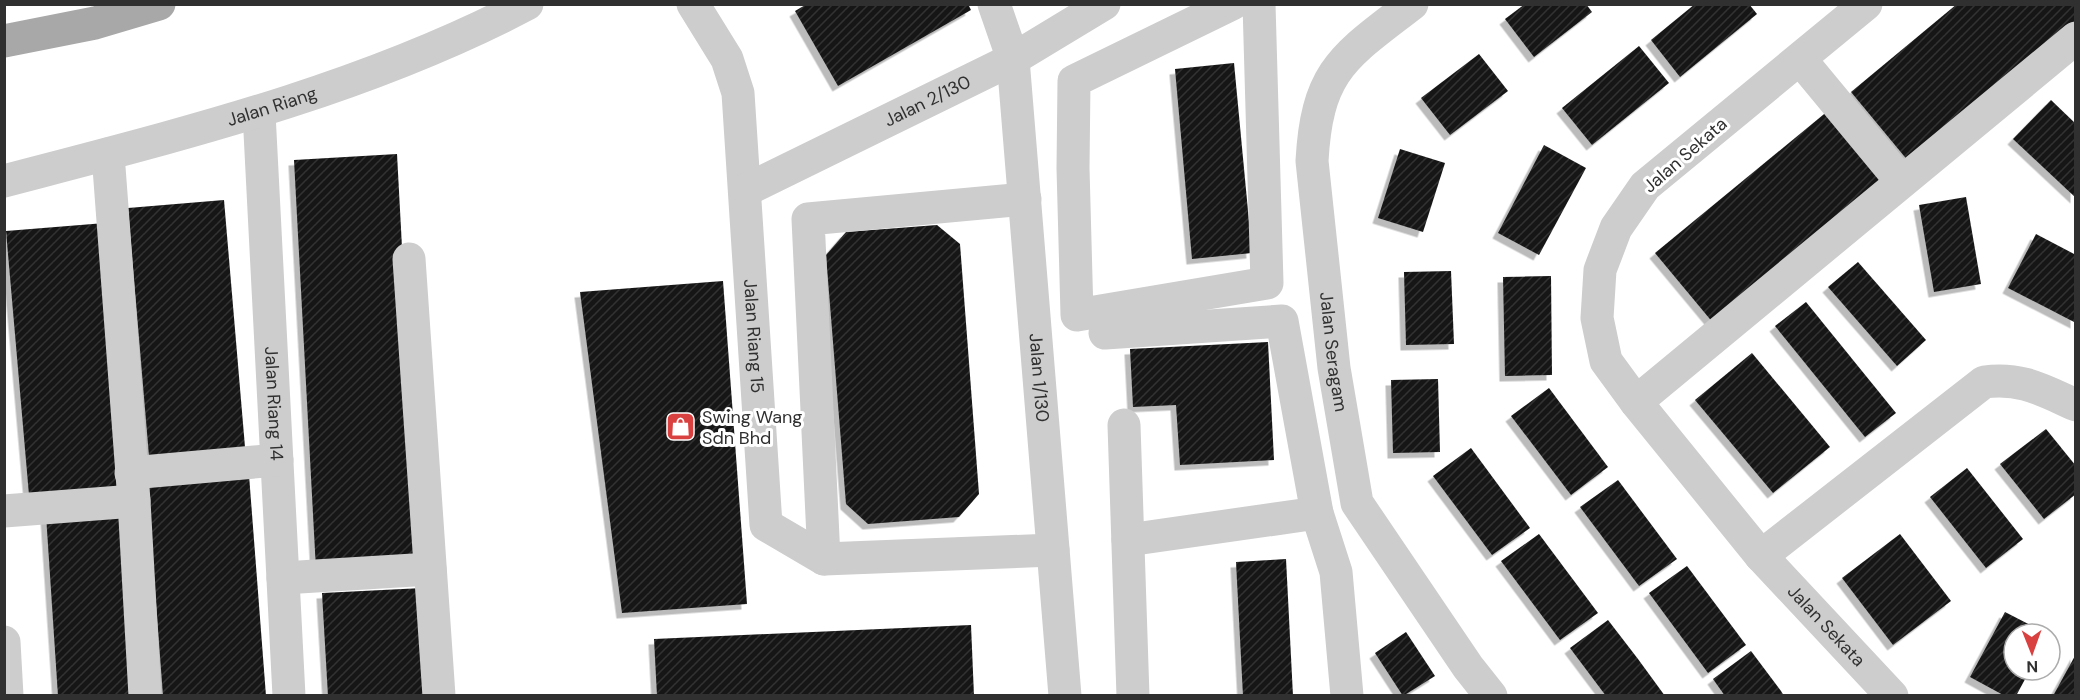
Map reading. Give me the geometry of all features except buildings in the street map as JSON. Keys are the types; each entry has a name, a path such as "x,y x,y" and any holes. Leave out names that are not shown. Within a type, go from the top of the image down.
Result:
{"main road":[{"path":"4,41 95,22 159,4"}],"street":[{"name":"Jalan Riang","path":"4,181 259,113 367,75 473,33 527,4"},
{"name":"Jalan Riang 15","path":"693,4 727,59 734,74 738,93 766,525 824,559"},
{"name":"Jalan 1/130","path":"994,4 1013,59 1065,696"},
{"name":"Jalan 2/130","path":"746,190 1013,59 1104,4"},
{"path":"1232,4 1074,81 1073,168 1077,315 1267,284 1259,4"},
{"name":"Jalan Seragam","path":"1412,4 1349,53 1332,74 1314,129 1312,161 1334,368 1357,503 1468,667 1491,696"},
{"name":"Jalan Sekata","path":"1866,4 1645,186 1616,228 1600,270 1597,318 1606,361 1636,402 1761,556 1892,696"},
{"path":"1636,402 2076,38"},
{"path":"1800,59 1901,182"},
{"name":"Jalan Riang 14","path":"259,113 289,696"},
{"path":"108,154 133,487 145,696"},
{"path":"1053,550 824,559 808,219 1023,184 1073,168"},
{"path":"410,259 439,696"},
{"path":"1105,333 1282,321 1317,513 1336,572 1347,696"},
{"path":"1761,556 1984,382 2007,379 2024,383 2076,405"},
{"path":"1124,425 1133,696"},
{"path":"4,511 277,460"},
{"path":"1128,540 1317,513"},
{"path":"283,578 430,569"},
{"path":"4,642 7,696"}],"place":[{"name":"Swing Wang Sdn Bhd","path":"681,427"}]}
